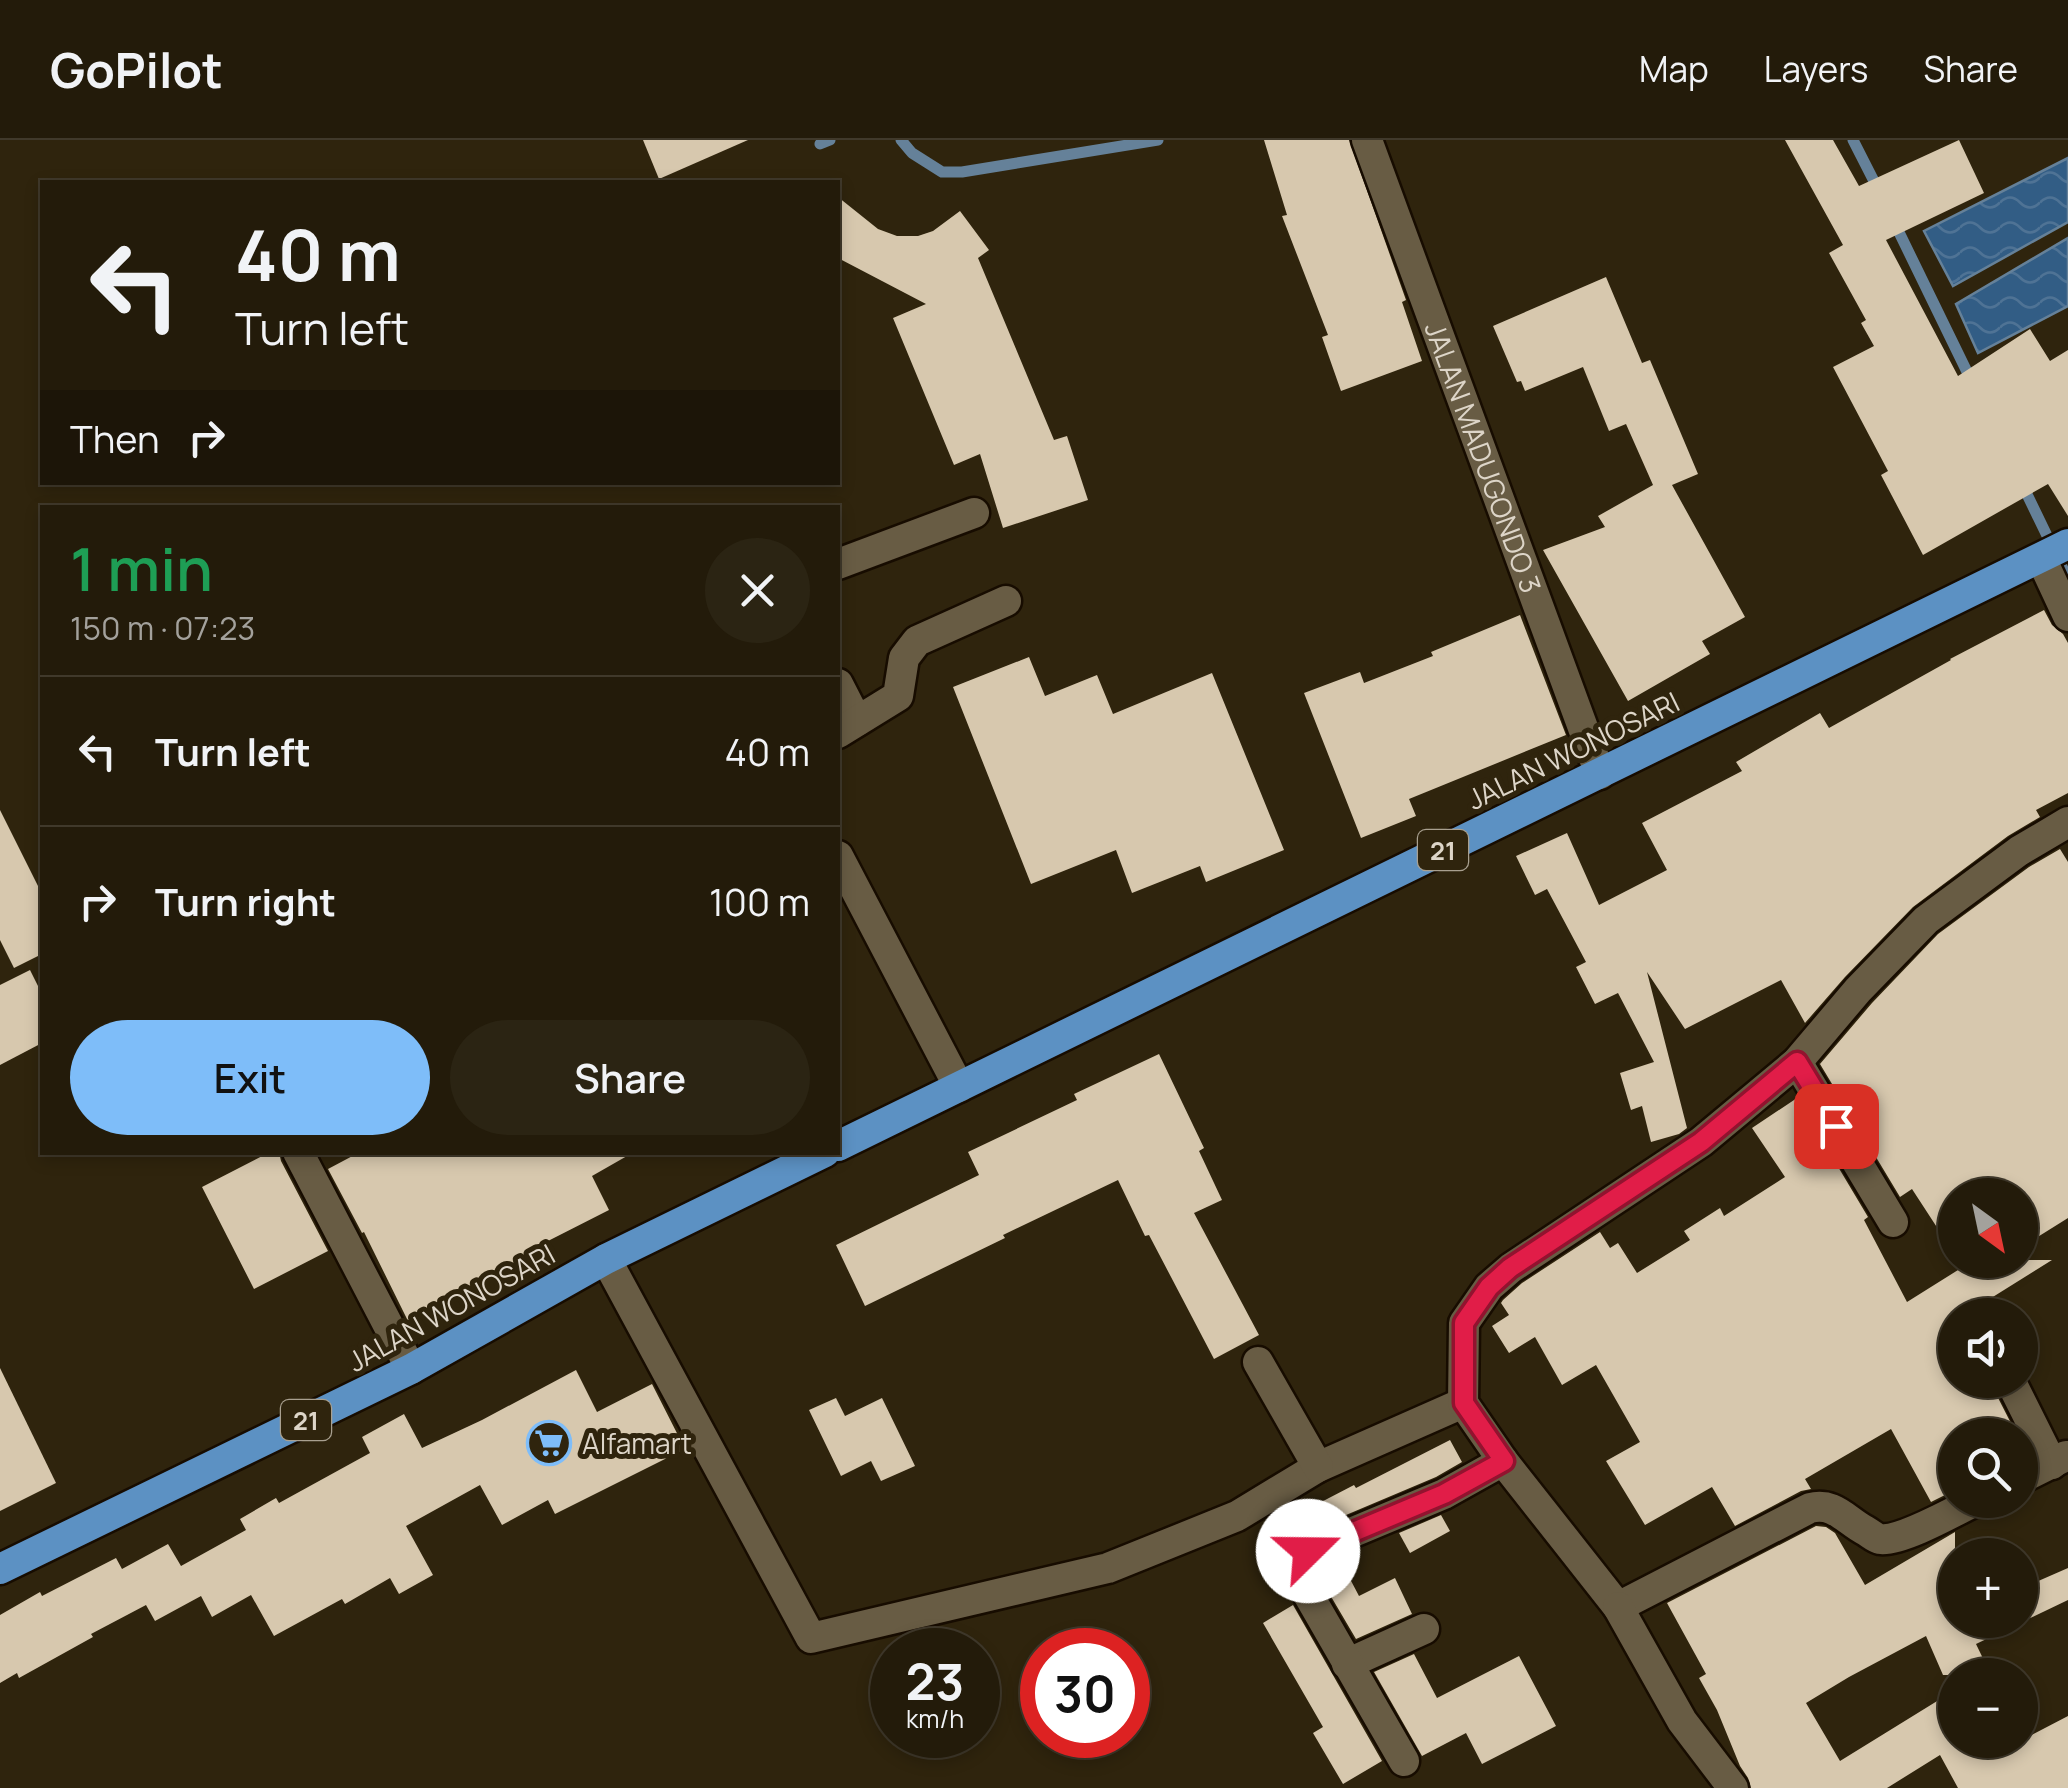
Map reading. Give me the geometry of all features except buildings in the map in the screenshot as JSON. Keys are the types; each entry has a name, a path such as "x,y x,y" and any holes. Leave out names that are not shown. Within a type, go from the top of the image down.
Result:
{"highway":[{"name":"JALAN WONOSARI","path":"840,1145 2056,550"},
{"name":"JALAN WONOSARI","path":"0,1569 411,1369 606,1259 819,1155"}],"street":[{"name":"JALAN MADUGONDO 3","path":"1367,140 1600,774"},
{"path":"840,563 974,513"},
{"path":"2056,550 2068,616"},
{"path":"840,694 847,727 898,696 904,658 916,642 1006,601"},
{"path":"1733,1788 1682,1722 1618,1607 1504,1461 1464,1403 1464,1323 1489,1287 1510,1268 1701,1142 1797,1062 1858,990 1926,920 2019,851 2068,822"},
{"path":"840,869 959,1087"},
{"path":"1797,1062 1894,1222"},
{"path":"304,1155 411,1369"},
{"path":"606,1259 810,1638 1108,1568 1236,1516 1318,1467 1464,1403"},
{"path":"1258,1362 1318,1467"},
{"path":"2021,1398 2060,1459"},
{"path":"1404,1762 1297,1575 1299,1560 1308,1551 1444,1494 1504,1461"},
{"path":"1618,1607 1810,1508 1832,1508 1850,1523 1881,1539 1909,1533 1940,1518"},
{"path":"1347,1664 1424,1630"}],"water":[{"path":"2068,158 2068,222 1953,286 1924,231"},
{"path":"2068,238 2068,306 1978,353 1956,304"}],"waterway":[{"path":"820,144 830,140"},
{"path":"901,140 912,153 942,172 1158,140"},
{"path":"1853,140 1880,193"},
{"path":"1895,224 1972,382"},
{"path":"2022,484 2068,579"}],"place":[{"name":"Alfamart","path":"549,1443"}],"route":[{"path":"1308,1551 1444,1494 1504,1461 1464,1403 1464,1323 1489,1287 1510,1268 1701,1142 1797,1062 1836,1126"}]}
